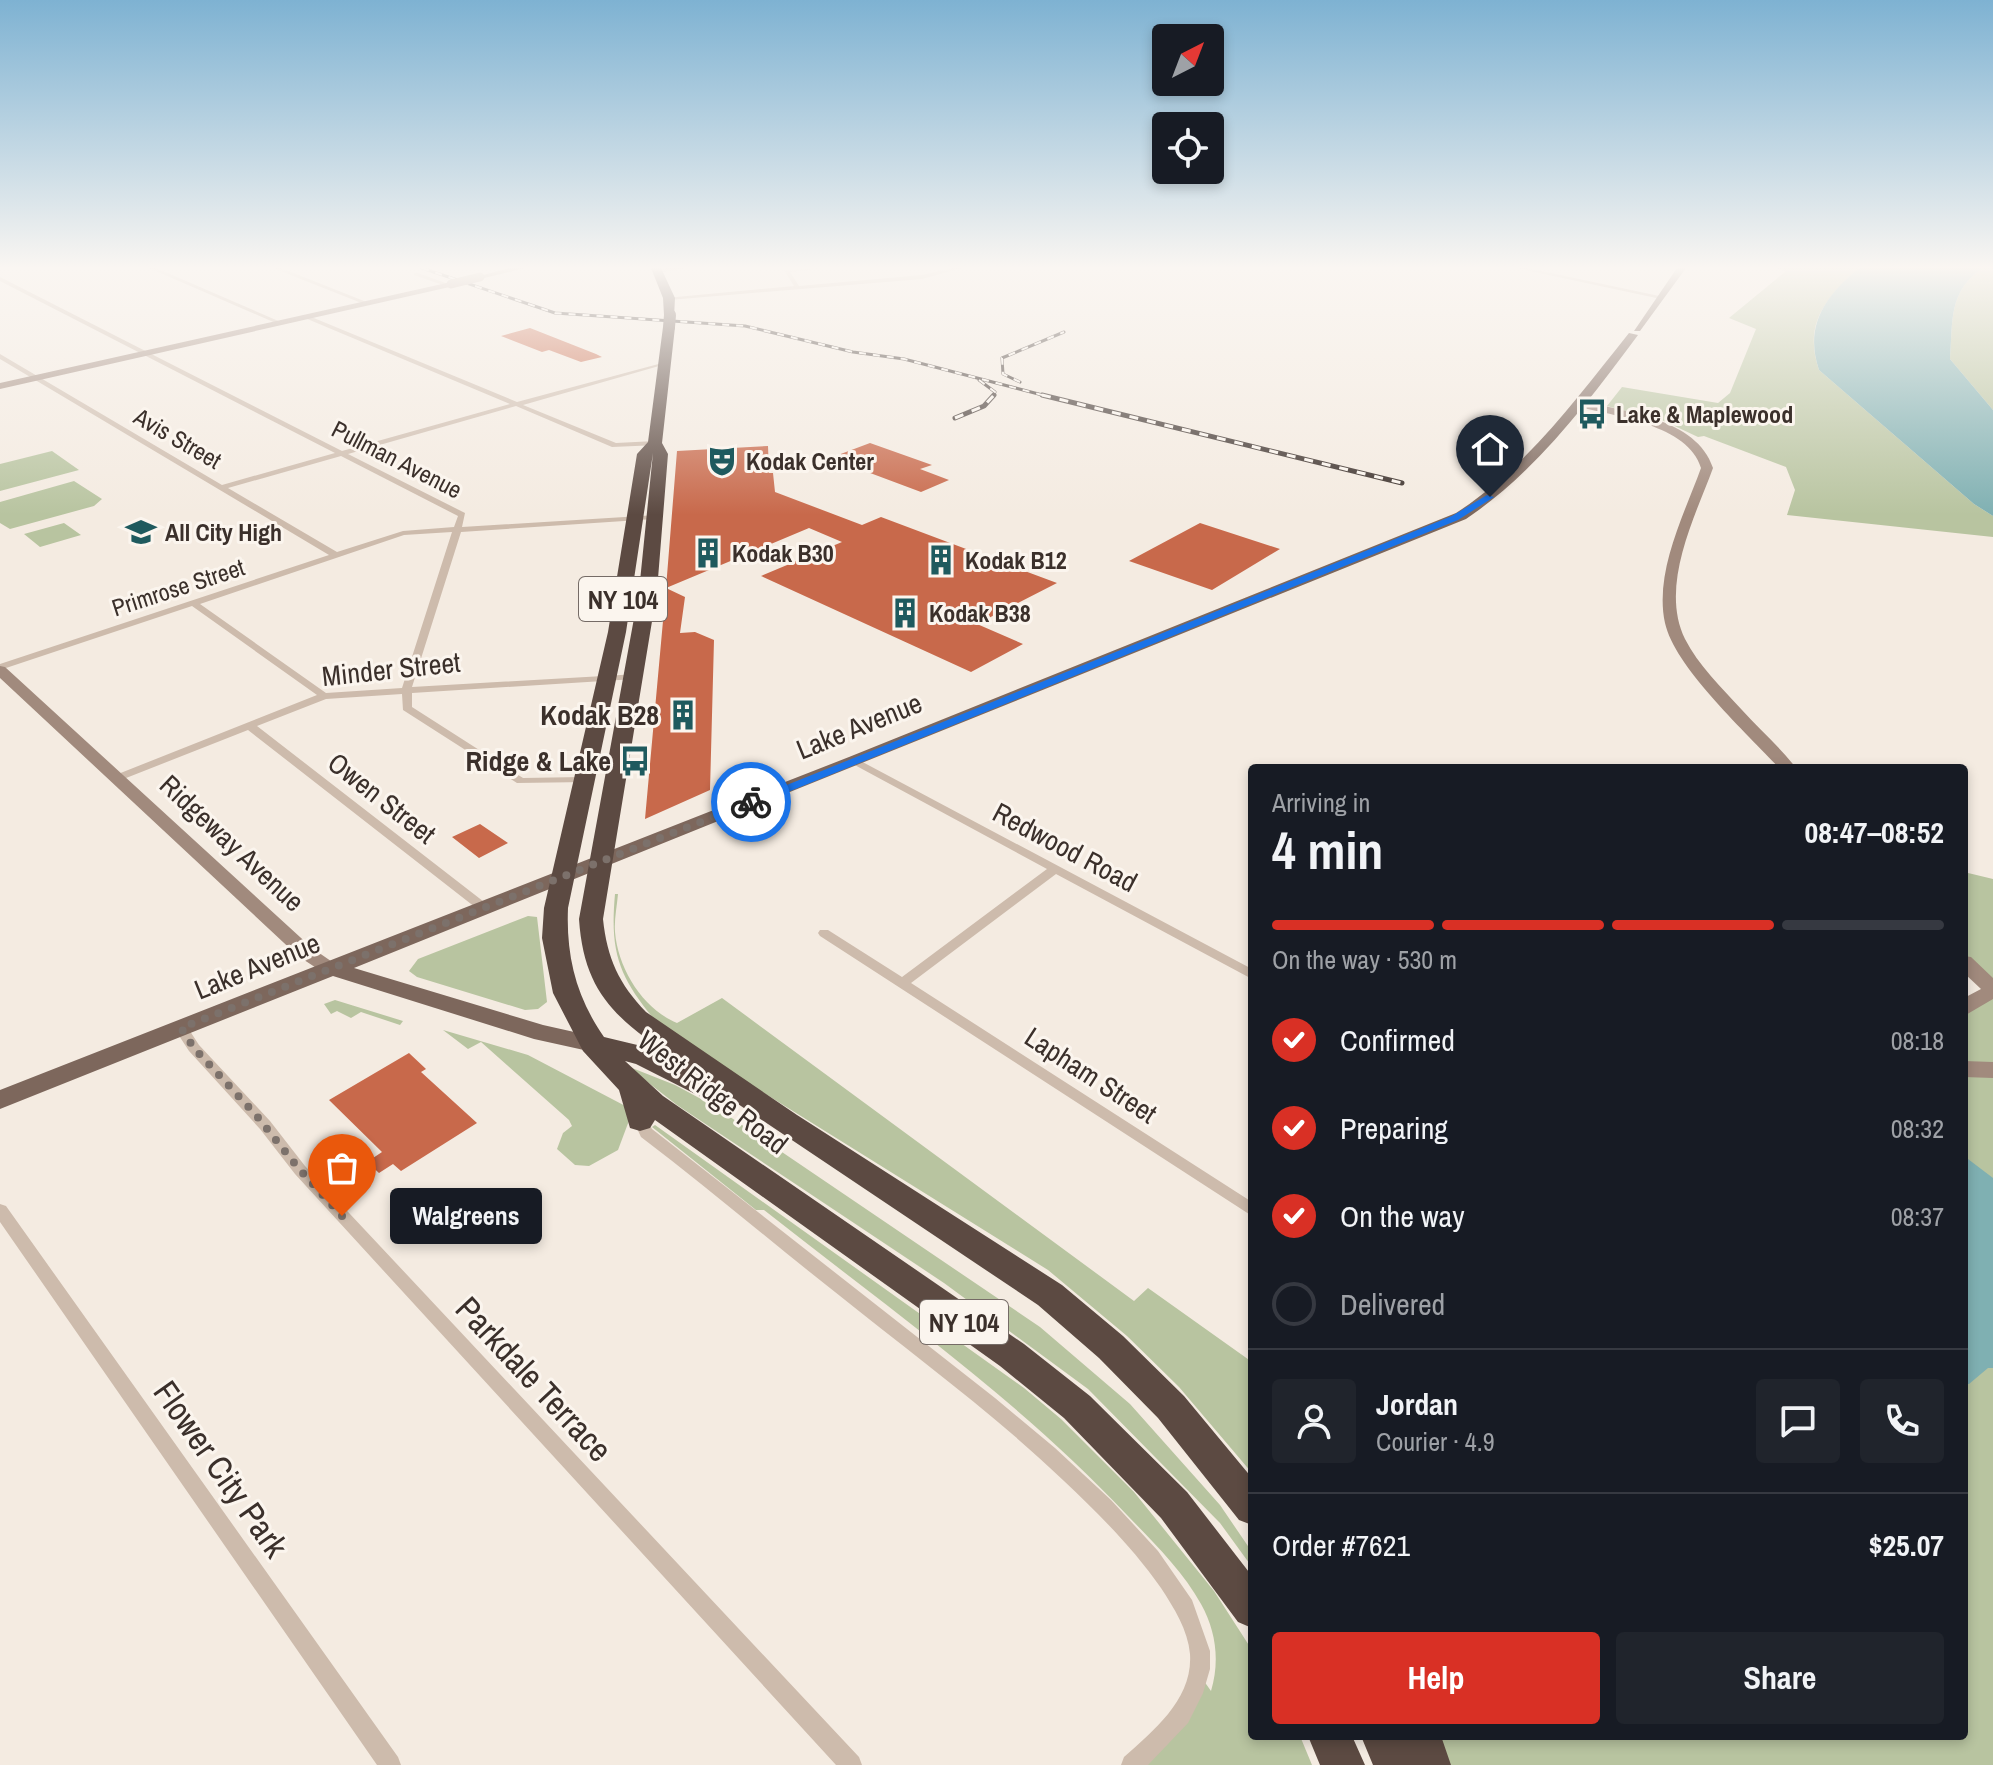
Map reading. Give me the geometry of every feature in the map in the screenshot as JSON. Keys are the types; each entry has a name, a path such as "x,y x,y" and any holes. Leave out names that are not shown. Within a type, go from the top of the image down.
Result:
{"highway":[{"name":"West Ridge Road","path":"666,350 655,443 661,454 648,591 592,910 591,936 601,971 622,1004 653,1032 1019,1273 1081,1320 1171,1407 1248,1502"},
{"name":"West Ridge Road","path":"655,443 644,454 617,632 555,918 556,962 567,1000 593,1044 631,1086 1012,1355 1066,1398 1111,1438 1174,1505 1248,1603"},
{"path":"593,1044 644,1056 841,1158"},
{"path":"631,1086 639,1103 640,1120"},
{"path":"1331,1740 1343,1765"},
{"path":"1384,1740 1396,1765"},
{"path":"1421,1740 1429,1765"}],"main road":[{"name":"Lake Avenue","path":"0,1100 855,761 1461,516 1490,497 1554,435 1621,350"},
{"name":"Ridgeway Avenue","path":"331,968 542,1033 593,1044"}],"street":[{"name":"Pullman Avenue","path":"141,350 462,515 407,689"},
{"path":"0,386 158,350"},
{"path":"387,350 615,445 655,443"},
{"name":"Avis Street","path":"0,356 336,555"},
{"path":"222,487 664,363"},
{"path":"1579,404 1659,426 1691,443 1706,458 1707,468 1676,556 1670,605 1672,625 1689,658 1784,764"},
{"name":"Primrose Street","path":"0,669 403,533 654,517"},
{"path":"193,603 324,696"},
{"name":"Ridgeway Avenue","path":"0,669 305,952 331,968"},
{"name":"Minder Street","path":"117,778 324,696 635,676"},
{"path":"407,689 406,703 411,712 505,774 521,781 583,780"},
{"name":"Owen Street","path":"250,726 484,908"},
{"name":"Redwood Road","path":"855,761 1248,973"},
{"path":"902,984 1055,869"},
{"name":"Lapham Street","path":"824,933 1248,1207"},
{"path":"1968,966 1993,990 1968,1005"},
{"name":"Parkdale Terrace","path":"181,1028 194,1048 256,1115 300,1170 851,1765"},
{"path":"1968,1069 1993,1070"},
{"path":"640,1120 646,1133 1062,1466 1119,1523 1171,1584 1187,1607 1199,1642 1199,1674 1188,1704 1167,1731 1132,1765"},
{"name":"Flower City Park","path":"0,1210 390,1765"}],"green space":[{"path":"1747,350 1815,350 1819,370 1974,504 1993,516 1993,537 1787,515 1795,490 1786,467 1704,436 1698,437 1664,421 1607,406 1622,387 1718,403 1730,393"},
{"path":"1951,350 1993,350 1993,410 1950,359"},
{"path":"52,451 79,470 0,491 0,464"},
{"path":"74,481 102,499 94,506 10,529 0,523 0,502"},
{"path":"64,523 81,535 40,547 24,534"},
{"path":"1968,873 1993,879 1993,989 1968,966"},
{"path":"615,894 618,894 615,932 621,960 643,998 665,1017 677,1023 722,998 1134,1301 1148,1288 1248,1359 1248,1468 1179,1387 1127,1336 1048,1270 663,1030 637,997 621,968 614,936"},
{"path":"528,916 537,917 547,1002 538,1009 525,1010 417,977 409,971 418,959"},
{"path":"1993,992 1993,1765 1430,1765 1421,1740 1968,1740 1968,1007"},
{"path":"335,1000 403,1021 400,1025 361,1012 351,1018 337,1011 331,1014 324,1004"},
{"path":"443,1030 528,1055 633,1110 618,1150 589,1166 575,1165 557,1149 563,1133 572,1126 569,1120 481,1042 468,1049"},
{"path":"627,1066 675,1085 714,1106 1040,1327 1130,1404 1220,1505 1248,1546 1248,1562 1220,1523 1088,1389 944,1283 677,1105"},
{"path":"655,1125 1024,1388 1061,1419 1134,1492 1214,1591 1248,1644 1248,1740 1302,1740 1312,1765 1132,1765 1199,1674 1211,1691 1216,1657 1213,1635 1201,1604 1186,1580 1085,1473 997,1394 905,1319 764,1210 756,1210 652,1127"}],"water":[{"path":"1815,350 1951,350 1950,359 1993,410 1993,516 1974,504 1819,370"},
{"path":"1968,1159 1993,1178 1993,1368 1988,1368 1969,1384"}],"building":[{"path":"550,350 586,350 602,357 581,362"},
{"path":"870,443 932,465 920,469 949,480 921,492 830,458"},
{"path":"768,446 769,473 773,473 775,492 862,525 881,517 1057,583 977,624 1023,644 971,672 761,576 842,542 809,528 666,588 677,451"},
{"path":"1200,523 1280,549 1212,590 1129,561"},
{"name":"Kodak B28","path":"666,588 685,597 680,633 695,632 714,640 710,790 645,819"},
{"path":"480,824 508,843 479,858 452,837"},
{"path":"409,1053 426,1069 421,1072 477,1123 401,1171 393,1164 379,1173 367,1162 382,1152 329,1100"}],"railway":[{"path":"846,350 904,359 1047,396"},
{"path":"1020,350 1002,358 1003,374 1020,382"},
{"path":"979,380 995,392 994,395"},
{"path":"955,418 984,406 994,395"},
{"path":"1042,395 1047,396"},
{"path":"1047,396 1402,483"}],"way so far":[{"path":"342,1216 194,1048 181,1028 751,802"}],"place":[{"name":"Lake & Maplewood","path":"1592,414"},
{"name":"Kodak Center","path":"722,461"},
{"name":"All City High","path":"141,532"},
{"name":"Kodak B30","path":"708,553"},
{"name":"Kodak B12","path":"941,560"},
{"name":"Kodak B38","path":"905,613"},
{"name":"Kodak B28","path":"683,715"},
{"name":"Ridge & Lake","path":"635,761"},
{"name":"Walgreens","path":"342,1216"}],"route":[{"path":"751,802 1455,518 1490,497"}]}
